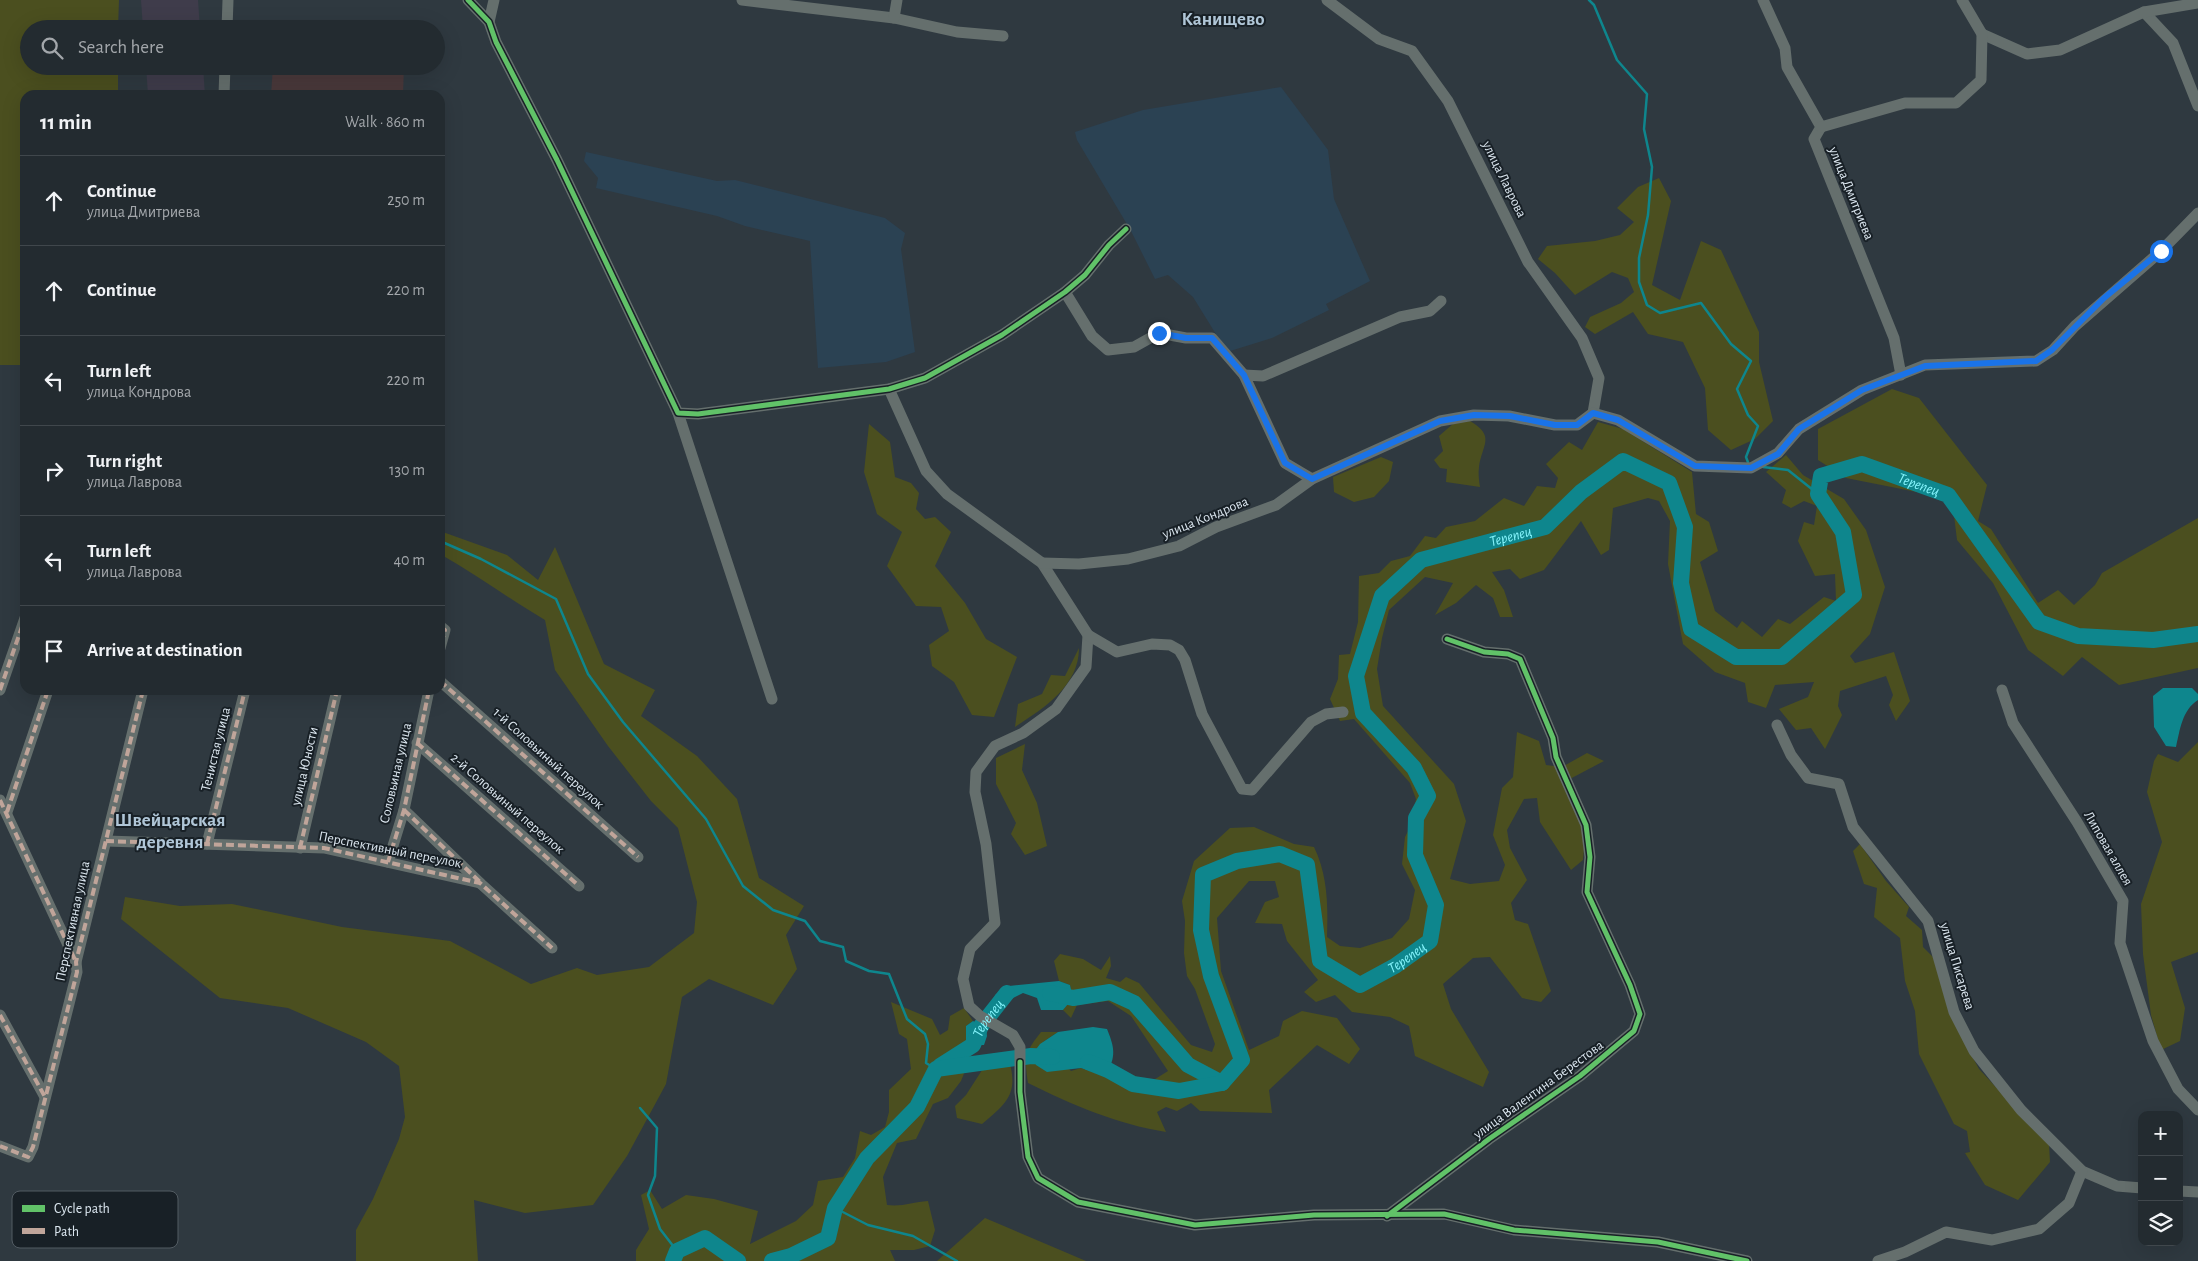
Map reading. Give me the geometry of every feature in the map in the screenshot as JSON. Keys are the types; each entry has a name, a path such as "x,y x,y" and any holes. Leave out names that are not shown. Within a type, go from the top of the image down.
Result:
{"street":[{"path":"227,20 228,0"},
{"path":"468,0 489,22 496,42 556,160 678,414 772,700"},
{"path":"489,22 494,0"},
{"path":"742,0 894,18 957,32 1003,36"},
{"path":"894,18 897,0"},
{"name":"улица Лаврова","path":"1327,0 1380,39 1412,51 1448,101 1528,262 1582,338 1599,378 1593,413"},
{"path":"1764,0 1785,48 1787,67 1821,126 1905,103 1956,103 1981,80 1982,34 1962,0"},
{"path":"1982,34 2027,54 2060,50 2144,12 2198,3"},
{"path":"2144,12 2173,43 2198,106"},
{"path":"224,90 225,75"},
{"name":"улица Дмитриева","path":"1821,126 1814,139 1894,338 1900,375"},
{"path":"1593,413 1618,420 1695,466 1751,468 1778,454 1799,429 1862,390 1900,375 1925,366 2036,361 2052,350 2074,326 2161,251 2198,213"},
{"path":"678,414 698,414 889,389 934,373 1002,335 1065,292 1085,275 1109,245 1126,229"},
{"path":"1065,292 1092,336 1108,350 1134,347 1159,333 1186,338 1212,338 1244,375 1285,463 1312,479"},
{"path":"1244,375 1263,376 1400,317 1430,311 1441,301"},
{"path":"889,389 926,471 947,494 1042,563 1088,636 1117,652 1152,644 1170,645 1179,650 1185,660 1202,714 1242,789 1252,790 1311,722 1326,714 1344,712"},
{"name":"улица Кондрова","path":"1042,563 1079,564 1128,559 1179,546 1216,527 1276,505 1312,479 1440,421 1474,415 1510,416 1555,425 1577,425 1593,413"},
{"path":"0,690 20,632"},
{"path":"1088,636 1086,667 1056,709 1023,733 995,746 976,772 975,792 986,844 995,923 970,949 963,978 968,1006 980,1016 1013,1035 1020,1047 1020,1092 1028,1156 1038,1178 1078,1202 1195,1225 1314,1215 1387,1216 1444,1214 1514,1230 1658,1242 1746,1261"},
{"name":"улица Валентина Берестова","path":"1387,1216 1489,1139 1580,1076 1634,1030 1640,1014 1630,985 1587,892 1590,857 1586,825 1556,757 1553,738 1520,659 1508,654 1484,652 1447,639"},
{"name":"1-й Соловьиный переулок","path":"445,685 638,857"},
{"name":"Липовая аллея","path":"2002,690 2013,723 2077,822 2122,901 2120,943 2153,1041 2178,1088 2198,1110"},
{"path":"7,812 46,695"},
{"name":"Перспективная улица","path":"0,1146 28,1157 33,1147 77,972 76,962 142,695"},
{"name":"Тенистая улица","path":"207,844 244,695"},
{"name":"улица Юности","path":"300,848 336,695"},
{"name":"Соловьиная улица","path":"388,862 404,810 429,695"},
{"name":"улица Писарева","path":"1777,725 1791,755 1808,778 1839,784 1853,826 1928,921 1954,1012 1974,1051 2021,1110 2082,1171 2117,1186 2138,1188"},
{"name":"2-й Соловьиный переулок","path":"417,743 579,886"},
{"path":"0,800 76,962"},
{"path":"404,810 480,883"},
{"name":"Перспективный переулок","path":"106,841 324,848 480,883 552,948"},
{"path":"0,1015 45,1096"},
{"path":"1878,1261 1905,1252 1946,1232 1992,1240 2039,1229 2069,1203 2082,1171"},
{"path":"2183,1190 2198,1192"}],"shaded area":[{"path":"141,0 198,0 199,20 142,20"},
{"path":"147,75 204,75 205,90 148,90"},
{"path":"272,75 404,75 403,90 271,90"},
{"path":"1281,87 1328,150 1334,199 1370,281 1326,304 1329,310 1272,338 1227,352 1193,297 1168,275 1155,279 1131,231 1077,140 1075,132 1143,110"},
{"path":"586,152 717,181 735,180 885,218 905,233 901,249 915,352 886,362 818,368 810,241 745,226 717,216 596,188 598,178 584,161"}],"green space":[{"path":"0,0 119,0 118,20 20,20 20,75 118,75 118,90 20,90 20,365 0,365"},
{"path":"1659,178 1671,201 1652,285 1680,300 1701,241 1721,250 1759,332 1759,362 1773,421 1755,439 1731,450 1708,430 1705,388 1683,342 1648,334 1633,312 1595,334 1585,327 1590,317 1621,303 1634,292 1628,278 1612,272 1575,295 1555,273 1538,259 1547,246 1595,241 1620,235 1634,222 1617,208 1638,187"},
{"path":"1892,389 1919,398 1987,485 1978,521 1991,529 2038,603 2058,590 2074,605 2095,585 2102,573 2198,518 2198,668 2119,685 2082,657 2063,676 2028,650 1993,583 1957,540 1952,499 1846,478 1818,460 1818,429"},
{"path":"1470,421 1483,431 1485,436 1479,469 1480,487 1446,482 1447,469 1440,468 1434,460 1443,451 1439,436 1454,423"},
{"path":"1598,422 1623,429 1692,472 1696,514 1709,522 1718,551 1700,562 1715,611 1737,628 1742,621 1762,637 1778,619 1790,624 1824,597 1836,601 1835,574 1815,576 1798,541 1804,522 1814,525 1817,506 1804,501 1791,508 1782,503 1786,490 1766,472 1786,455 1803,475 1844,499 1866,530 1885,587 1870,634 1850,656 1855,663 1894,652 1910,701 1896,721 1889,705 1893,695 1886,676 1840,691 1838,706 1842,715 1825,749 1811,728 1796,730 1779,709 1808,697 1814,682 1775,685 1766,708 1748,702 1745,683 1715,672 1683,644 1668,564 1670,521 1659,501 1648,498 1613,508 1609,550 1601,555 1581,521 1544,570 1520,579 1510,569 1492,572 1504,590 1513,617 1500,617 1493,598 1476,585 1456,603 1435,615 1453,583 1425,577 1389,610 1377,669 1383,706 1454,784 1466,821 1450,879 1470,884 1499,881 1505,865 1493,835 1502,788 1513,777 1517,732 1539,741 1546,765 1562,767 1587,753 1604,761 1568,780 1585,839 1583,860 1571,870 1540,822 1537,798 1524,799 1507,830 1510,848 1527,880 1511,903 1515,920 1528,924 1551,991 1541,1002 1522,998 1490,957 1473,958 1443,984 1451,1009 1489,1072 1483,1087 1415,1056 1409,1026 1390,1017 1352,1012 1335,995 1316,1002 1304,992 1318,980 1287,941 1282,924 1255,923 1265,902 1279,897 1275,881 1249,881 1217,918 1221,971 1249,1050 1279,1036 1283,1021 1302,1011 1337,1018 1360,1049 1349,1064 1317,1045 1269,1090 1272,1113 1200,1111 1191,1103 1177,1111 1166,1107 1157,1112 1166,1132 1130,1124 1095,1113 1028,1083 1027,1056 1041,1032 1058,1032 1043,1042 1071,1071 1081,1068 1097,1073 1117,1068 1142,1079 1152,1081 1168,1071 1131,1016 1108,1001 1077,1005 1071,1018 1063,1010 1072,998 1070,985 1059,981 1054,961 1060,954 1083,959 1101,970 1110,956 1111,966 1106,978 1120,982 1126,977 1139,983 1191,1045 1212,1052 1215,1044 1195,989 1187,976 1184,953 1185,921 1182,901 1194,861 1230,828 1254,827 1294,844 1314,847 1325,880 1327,937 1340,946 1360,948 1392,938 1409,919 1415,890 1402,864 1405,837 1412,823 1416,799 1410,783 1354,719 1340,721 1330,699 1338,679 1339,655 1350,654 1358,622 1359,576 1379,573 1391,561 1410,556 1425,536 1436,538 1446,527 1475,521 1504,498 1524,506 1537,486 1555,488 1558,478 1546,464 1569,442 1582,450"},
{"path":"869,424 890,442 895,477 911,483 919,493 916,509 925,519 935,517 951,532 935,566 965,603 986,639 1017,657 994,717 972,715 954,682 932,666 929,645 949,631 941,607 916,606 887,566 902,532 877,514 864,472"},
{"path":"1381,457 1393,462 1389,481 1374,497 1354,502 1334,492 1333,477"},
{"path":"445,533 507,555 538,580 555,547 604,664 655,690 641,716 697,756 737,799 759,878 804,906 786,935 797,969 773,1005 709,979 682,997 666,1084 627,1156 593,1205 525,1213 474,1200 478,1261 356,1261 356,1230 373,1199 399,1139 405,1117 399,1066 366,1042 288,1008 220,998 121,919 125,897 180,906 232,904 342,927 450,941 531,984 577,968 597,975 649,967 694,933 697,902 678,828 651,801 608,746 555,670 545,620 445,557"},
{"path":"1079,648 1073,674 1058,695 1015,727 1018,704 1042,694 1051,675 1065,676"},
{"path":"2198,742 2198,952 2171,962 2185,1008 2180,1041 2161,1050 2151,1015 2143,954 2141,904 2162,842 2147,792 2154,761 2158,754 2178,762"},
{"path":"1025,744 1022,770 1037,803 1047,846 1025,855 1011,834 1016,823 996,784 996,758"},
{"path":"1860,844 1886,881 1909,907 1906,916 1922,930 1923,947 1935,959 1950,1015 1979,1069 2049,1144 2050,1162 2018,1200 1985,1185 1965,1153 1970,1152 1967,1131 1954,1124 1919,1054 1915,1011 1905,981 1900,938 1874,917 1877,888 1864,884 1853,851"},
{"path":"891,1002 932,1019 940,1035 948,1030 950,1016 964,1008 973,1021 966,1026 966,1040 971,1056 961,1081 948,1098 933,1104 916,1139 897,1143 883,1177 887,1205 903,1205 928,1201 935,1230 930,1246 914,1250 890,1250 895,1261 636,1261 636,1250 649,1229 641,1195 650,1190 662,1209 686,1195 714,1199 758,1211 750,1244 796,1221 813,1205 818,1181 843,1177 855,1158 860,1131 871,1135 885,1127 889,1112 889,1090 911,1069 907,1039 899,1034"},
{"path":"993,1053 1007,1053 1012,1077 1010,1094 1000,1108 982,1124 957,1118 955,1106 966,1095"},
{"path":"985,1218 1086,1261 937,1261"}],"water":[{"path":"2163,688 2192,688 2198,694 2198,700 2188,709 2182,721 2176,747 2166,746 2154,727 2153,696"},
{"path":"1059,981 1070,985 1073,998 1063,1010 1041,1010 1037,998 1023,993 993,1008 995,995 1009,986"},
{"path":"973,1021 986,1028 987,1036 984,1045 973,1045 966,1040 966,1026"},
{"path":"1093,1027 1107,1029 1111,1040 1113,1054 1108,1070 1097,1073 1081,1068 1047,1072 1036,1065 1031,1056 1040,1044 1058,1032"}],"waterway":[{"path":"1589,0 1594,5 1617,60 1647,94 1644,129 1652,167 1648,215 1639,258 1639,282 1647,305 1660,313 1701,303 1731,344 1751,361 1737,389 1748,415 1758,426 1746,457 1749,465"},
{"name":"Терепец","path":"1088,1062 1108,1070 1133,1084 1179,1091 1222,1083 1242,1060 1211,976 1201,930 1203,875 1237,861 1280,854 1307,865 1320,961 1360,985 1395,966 1430,941 1436,905 1415,855 1416,818 1428,796 1414,768 1363,713 1356,676 1382,596 1421,560 1545,527 1581,492 1623,461 1669,483 1685,527 1681,583 1691,629 1736,657 1782,657 1854,595 1843,532 1818,494 1821,476 1862,464 1948,495 2039,622 2078,636 2153,640 2198,634"},
{"path":"1763,467 1788,470 1818,494"},
{"path":"445,543 481,559 556,599 588,674 623,722 706,819 743,886 773,910 805,921 820,941 843,947 846,961 869,971 889,974 907,1019 925,1034 928,1044 926,1063 936,1069"},
{"name":"Терепец","path":"1050,993 1073,998 1110,992 1134,1003 1188,1065 1222,1083"},
{"name":"Терепец","path":"940,1066 973,1045 981,1026 1007,993"},
{"name":"Терепец","path":"772,1261 791,1256 828,1238 835,1208 867,1158 917,1107 936,1069 1031,1056 1052,1057"},
{"path":"640,1108 657,1128 655,1176 648,1195 660,1229 677,1251"},
{"path":"835,1208 868,1225 913,1236 957,1261"},
{"name":"Терепец","path":"673,1261 677,1251 705,1238 738,1261"}],"marked path":[{"path":"0,690 20,632"},
{"path":"445,685 638,857"},
{"path":"7,812 46,695"},
{"path":"0,1146 28,1157 33,1147 77,972 76,962 142,695"},
{"path":"207,844 244,695"},
{"path":"300,848 336,695"},
{"path":"388,862 404,810 428,695"},
{"path":"417,743 579,886"},
{"path":"0,800 76,962"},
{"path":"404,810 480,882"},
{"path":"106,841 324,848 480,883 552,948"},
{"path":"0,1015 45,1097"}],"cycle path":[{"path":"468,0 489,22 496,42 557,160 678,413 698,414 889,389 925,378 1002,335 1065,292 1085,275 1109,245 1126,229"},
{"path":"1387,1216 1489,1139 1580,1076 1634,1031 1640,1014 1630,985 1587,892 1590,857 1586,825 1556,757 1553,738 1520,659 1508,654 1484,652 1447,639"},
{"path":"1020,1062 1020,1092 1028,1157 1038,1178 1078,1202 1195,1225 1314,1215 1444,1214 1514,1230 1658,1242 1747,1261"}],"district":[{"name":"Канищево","path":"1223,18"},
{"name":"Швейцарская деревня","path":"170,830"}],"route":[{"path":"1159,333 1186,338 1212,338 1244,375 1285,463 1312,479 1440,421 1474,415 1510,416 1555,425 1577,425 1593,413 1618,420 1695,466 1751,468 1778,454 1799,429 1862,390 1925,366 2036,361 2052,350 2104,298 2161,251"}]}
